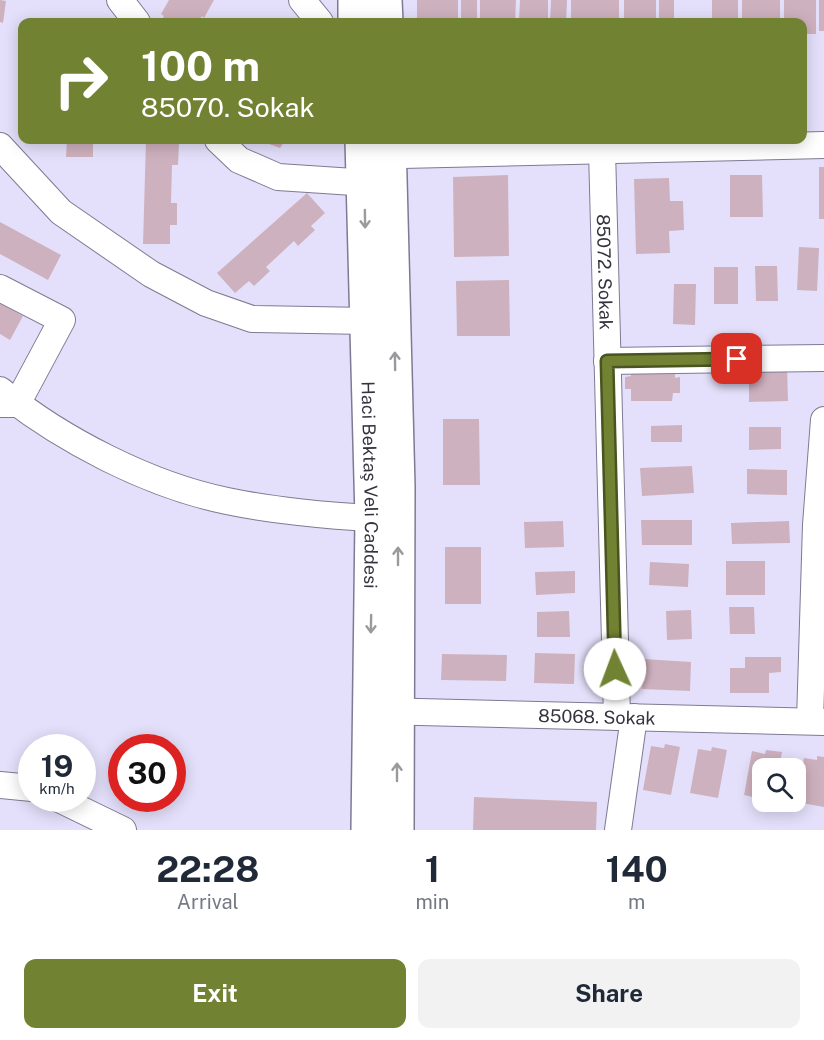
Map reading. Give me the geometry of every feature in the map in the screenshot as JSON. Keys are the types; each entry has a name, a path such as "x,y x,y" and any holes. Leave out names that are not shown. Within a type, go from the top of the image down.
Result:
{"main road":[{"path":"355,0 355,18"},
{"path":"385,0 386,18"},
{"name":"Haci Bektaş Veli Caddesi","path":"366,144 381,160 398,487 383,711 368,830"},
{"name":"Haci Bektaş Veli Caddesi","path":"381,160 368,321 372,518 383,711 397,830"}],"street":[{"path":"120,0 134,18"},
{"path":"302,0 317,18"},
{"path":"222,144 238,160 278,177 354,182 381,160 402,154 824,145"},
{"path":"0,146 60,212 151,274 206,303 252,320 368,321"},
{"name":"85072. Sokak","path":"602,150 607,361 626,717 618,830"},
{"path":"0,288 62,320 6,399 72,441 140,474 227,501 372,518"},
{"path":"607,361 824,358"},
{"path":"817,721 824,420"},
{"name":"85068. Sokak","path":"383,711 817,721"},
{"path":"0,785 18,787"},
{"path":"86,812 123,830"}],"building":[{"path":"0,0 6,1 3,23 0,22"},
{"path":"169,0 214,0 204,18 202,16 201,18 163,18 161,14"},
{"path":"417,0 458,0 458,18 417,18"},
{"path":"461,0 477,0 477,18 461,18"},
{"path":"480,0 516,0 515,18 480,18"},
{"path":"520,0 548,0 548,18 519,18"},
{"path":"551,0 567,0 566,18 550,18"},
{"path":"571,0 619,0 619,18 571,18"},
{"path":"624,0 656,0 656,18 624,18"},
{"path":"659,0 674,0 674,18 659,18"},
{"path":"712,0 738,0 738,18 712,18"},
{"path":"742,0 780,0 780,18 742,18"},
{"path":"784,0 816,0 816,34 807,34 807,18 784,18"},
{"path":"819,0 824,0 824,31 819,31"},
{"path":"67,144 93,144 93,157 66,157"},
{"path":"146,144 179,144 178,165 172,165 171,203 177,203 177,225 170,225 170,244 143,244"},
{"path":"269,144 282,144 280,148"},
{"path":"819,167 824,167 824,219 819,219"},
{"path":"508,175 509,256 454,257 453,177"},
{"path":"730,175 762,175 763,217 730,217"},
{"path":"669,178 670,201 683,201 684,230 669,231 670,253 636,254 634,179"},
{"path":"307,193 325,213 311,226 315,230 298,246 294,241 266,267 270,271 254,286 249,281 235,293 217,273"},
{"path":"0,222 61,255 48,280 0,254"},
{"path":"799,247 819,248 817,291 797,290"},
{"path":"755,266 777,266 778,301 756,301"},
{"path":"714,267 738,267 738,304 714,304"},
{"path":"509,280 510,336 457,336 456,281"},
{"path":"674,284 696,284 695,325 673,324"},
{"path":"0,303 23,316 10,340 0,334"},
{"path":"749,365 787,365 788,401 749,402"},
{"path":"631,368 675,368 675,378 680,377 680,393 673,393 672,401 631,401 631,389 625,389 625,377 631,376"},
{"path":"443,419 479,419 480,485 443,485"},
{"path":"682,425 682,442 651,442 651,426"},
{"path":"749,427 781,427 781,449 749,450"},
{"path":"692,466 694,493 642,496 640,468"},
{"path":"747,469 787,470 787,495 747,494"},
{"path":"641,520 692,520 692,545 642,545"},
{"path":"563,521 564,547 525,548 524,522"},
{"path":"789,521 790,543 732,544 731,523"},
{"path":"445,547 481,547 481,604 445,604"},
{"path":"726,561 765,561 765,595 726,595"},
{"path":"650,562 689,564 688,587 649,585"},
{"path":"575,571 575,593 536,595 535,572"},
{"path":"729,607 754,607 755,634 730,634"},
{"path":"691,610 692,639 667,640 666,611"},
{"path":"569,611 570,637 537,637 537,612"},
{"path":"535,653 575,654 574,684 534,683"},
{"path":"442,654 507,655 506,681 441,680"},
{"path":"745,657 781,657 781,672 769,673 769,693 730,693 730,668 745,668"},
{"path":"643,659 691,662 690,691 642,689"},
{"path":"665,744 680,747 671,795 643,790 651,746 664,748"},
{"path":"712,747 727,750 718,798 690,793 698,749 711,751"},
{"path":"766,750 782,752 781,758 752,758 752,797 744,795 752,751 765,754"},
{"path":"817,756 824,757 824,807 806,804 806,758 817,760"},
{"path":"474,797 597,802 596,830 473,830"}],"route":[{"path":"615,669 607,361 737,359"}]}
